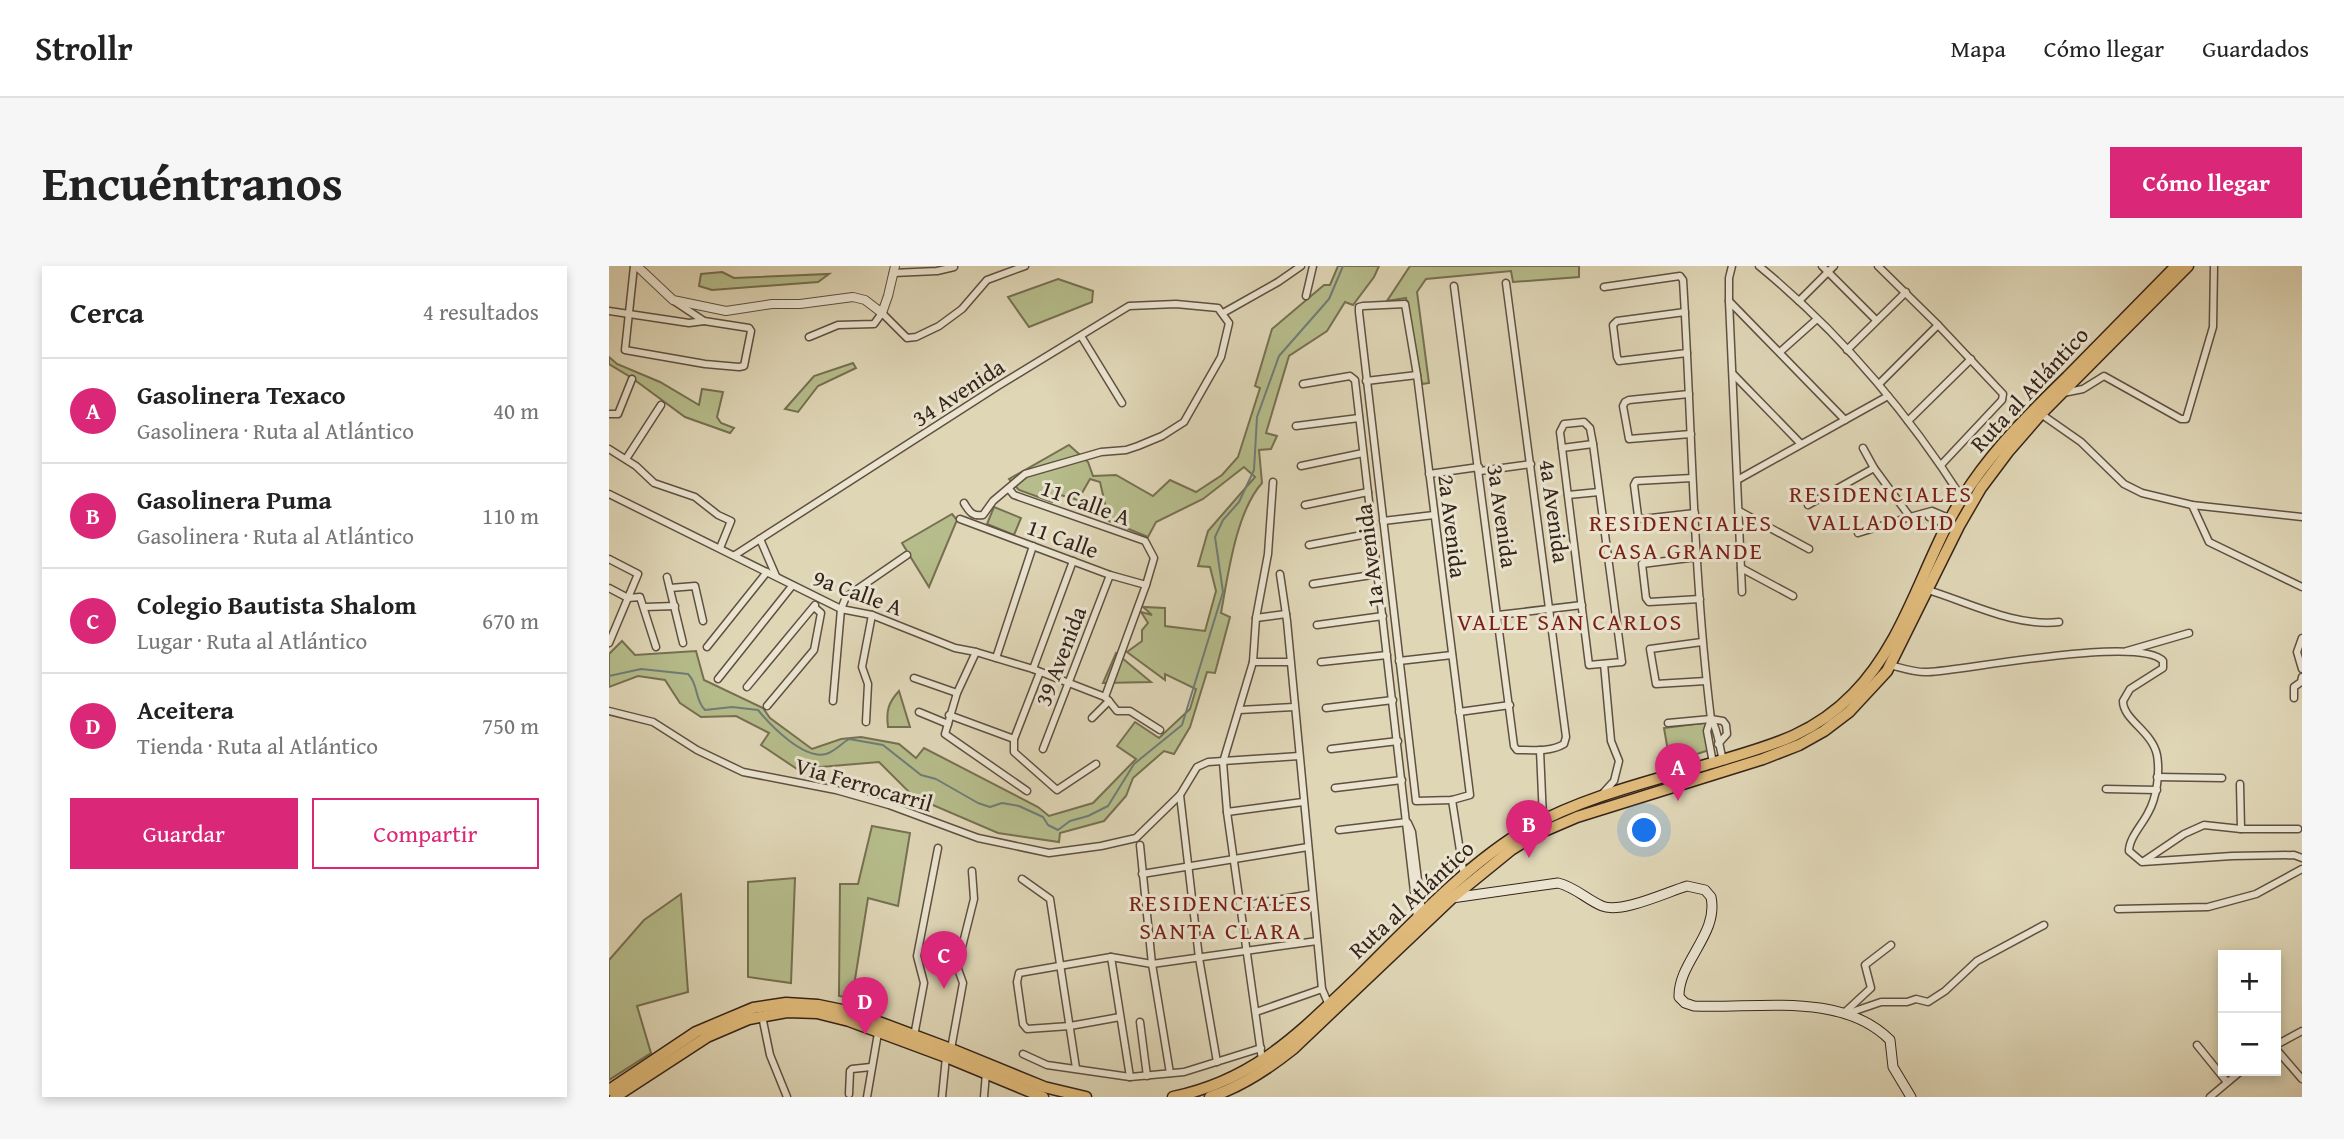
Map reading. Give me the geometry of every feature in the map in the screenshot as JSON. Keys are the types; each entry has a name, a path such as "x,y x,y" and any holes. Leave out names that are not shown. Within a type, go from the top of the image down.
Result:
{"highway":[{"name":"Ruta al Atlántico","path":"1210,1097 1268,1070 1452,898 1487,868 1535,835 1696,774 1718,761 1765,747 1817,725 1853,694 1886,653 1949,522 1973,481 2021,422 2176,266"},
{"name":"Ruta al Atlántico","path":"1173,1097 1220,1084 1263,1062 1329,1006 1464,876 1497,848 1543,821 1594,800 1763,758 1799,745 1849,712 1891,665 1959,526 1981,488 2007,452 2041,414 2188,266"},
{"path":"609,1090 696,1031 733,1015 786,1003 818,1005 852,1012 914,1035 986,1073 1042,1097"},
{"path":"615,1097 707,1037 762,1016 787,1012 817,1013 849,1021 1044,1087 1086,1097"}],"main road":[{"path":"1452,898 1557,883 1570,886 1605,908 1618,908 1687,886 1705,890 1711,897 1713,916 1679,989 1679,997 1694,1006 1762,1005 1819,1009 1845,1013 1870,1023 1889,1040 1893,1067 1911,1097"}],"street":[{"path":"636,266 673,300 704,321"},
{"path":"609,312 630,315 689,323 704,321 751,329 744,366 705,364 624,349 630,315 636,266"},
{"path":"673,300 726,311 853,297 865,300 907,338 912,338 939,326 962,309 987,280 1005,271 1025,266"},
{"path":"964,503 970,513 983,515 993,501 1025,474 1101,452 1126,450 1162,436 1184,422 1221,357 1229,323 1223,313 1301,266"},
{"path":"1306,296 1313,266"},
{"path":"1733,266 1729,278 1742,592"},
{"path":"1878,266 2003,394 2002,400 1941,465"},
{"path":"2063,393 2083,389 2104,376 2181,419 2186,419 2213,327 2214,266"},
{"path":"809,337 838,325 874,324 881,313 894,269 937,271 954,267"},
{"path":"1761,267 1800,300 1879,384 1941,465 1962,498"},
{"path":"1800,300 1828,268 1876,320"},
{"path":"1604,287 1680,276 1683,280 1702,642 1711,719 1717,729 1715,741 1718,761"},
{"name":"4a Avenida","path":"1506,283 1566,737 1565,744 1540,750"},
{"name":"3a Avenida","path":"1454,286 1514,746 1517,750 1540,750"},
{"path":"1847,350 1906,292"},
{"path":"1730,300 1845,420"},
{"name":"1a Avenida","path":"1405,304 1359,307 1416,801 1452,800"},
{"name":"2a Avenida","path":"1405,304 1417,375 1470,795 1452,800"},
{"name":"34 Avenida","path":"735,555 1133,305 1215,306 1223,313"},
{"path":"1685,312 1617,321 1613,325 1619,361 1687,354"},
{"path":"1780,352 1817,319"},
{"path":"1879,384 1938,325"},
{"path":"1081,336 1122,404"},
{"path":"1908,421 1971,359"},
{"path":"1733,374 1801,444"},
{"path":"1366,381 1417,375"},
{"path":"1303,384 1352,377 1355,380 1407,822 1412,832 1420,918"},
{"path":"609,414 618,414 632,379"},
{"path":"1689,394 1629,400 1623,406 1629,439 1692,434"},
{"path":"1739,479 1888,396"},
{"path":"627,460 661,405"},
{"path":"2041,414 2081,442 2124,484 2143,493 2192,506 2302,517"},
{"path":"1296,426 1359,418"},
{"path":"1574,423 1588,424 1593,444 1622,662 1589,665 1561,427 1574,423"},
{"path":"1562,448 1593,444"},
{"path":"1863,448 1874,468 1910,517"},
{"path":"609,449 655,482 695,497 732,522 720,548"},
{"path":"1301,466 1363,453"},
{"path":"1429,474 1531,464"},
{"path":"1808,505 1874,468"},
{"path":"1692,478 1636,481 1634,485 1638,516 1642,519 1695,513"},
{"path":"1263,1062 1227,811 1223,762 1253,662 1255,618 1268,554 1273,482"},
{"name":"11 Calle A","path":"1009,489 1014,495 1145,541 1154,558 1146,585"},
{"path":"1305,506 1368,492"},
{"path":"1568,495 1599,492"},
{"name":"9a Calle A","path":"609,494 841,609 872,615 955,648 1037,671 1107,699 1117,711 1130,711 1160,730"},
{"path":"2192,506 2209,542 2302,587"},
{"path":"1858,533 1932,511 1949,522"},
{"path":"1739,512 1808,549"},
{"path":"1383,521 1434,515"},
{"name":"11 Calle","path":"960,519 1110,575 1146,585"},
{"path":"1309,545 1373,533"},
{"path":"760,539 777,578"},
{"path":"996,658 1033,546"},
{"path":"833,701 841,609 846,597 907,555"},
{"path":"1697,557 1642,564 1646,598 1649,602 1700,599"},
{"path":"609,569 611,560 638,574 609,643"},
{"path":"1073,561 1014,739 1014,751 1057,790 1096,764"},
{"path":"1741,568 1793,596"},
{"path":"707,647 767,572"},
{"path":"1313,584 1378,574"},
{"name":"39 Avenida","path":"1044,749 1110,575"},
{"path":"1280,575 1322,989 1329,1006"},
{"path":"667,577 683,643"},
{"path":"1092,718 1107,699 1146,585"},
{"path":"670,589 695,586 702,621"},
{"path":"718,679 792,586"},
{"path":"609,588 628,598 640,597 656,647"},
{"path":"1928,590 2021,621 2044,624 2059,622"},
{"path":"747,687 819,599"},
{"path":"1498,615 1582,605"},
{"path":"645,607 674,606"},
{"path":"767,706 814,650 821,613 814,607"},
{"path":"1255,618 1286,614"},
{"path":"866,722 868,684 862,667 872,615"},
{"path":"1317,625 1383,616"},
{"path":"2126,652 2189,633"},
{"path":"2302,638 2297,652 2302,670"},
{"path":"1702,642 1650,649 1656,684 1706,681"},
{"path":"976,652 949,715 946,735 1027,791"},
{"path":"1891,665 1924,673 2074,654 2126,652 2158,656 2164,664 2162,669 2130,689 2123,701 2126,714 2144,730 2157,755 2157,790 2150,811 2129,846 2129,851 2142,862 2232,856 2294,855 2302,858"},
{"path":"1321,662 1387,655"},
{"path":"1399,662 1452,655"},
{"path":"1253,662 1290,662"},
{"path":"1594,800 1608,789 1619,761 1611,741 1604,664"},
{"path":"2294,698 2294,687 2301,682 2302,677"},
{"path":"914,678 957,693"},
{"path":"1326,708 1393,700"},
{"path":"1459,712 1510,705"},
{"path":"1239,710 1294,707"},
{"name":"Via Ferrocarril","path":"609,711 653,722 697,750 743,772 836,790 889,805 978,838 1049,853 1101,846 1143,834 1180,795 1197,767 1208,762 1299,756"},
{"path":"919,712 948,724"},
{"path":"949,715 1014,739"},
{"path":"1668,723 1711,719 1723,721 1727,729 1723,740 1715,741"},
{"path":"1331,749 1398,741"},
{"path":"1540,750 1545,814 1543,821"},
{"path":"2157,777 2222,778"},
{"path":"1335,788 1402,780"},
{"path":"2240,785 2241,829"},
{"path":"2106,789 2157,790"},
{"path":"1180,795 1199,958 1217,1062"},
{"path":"1452,800 1464,876"},
{"path":"1227,811 1303,802"},
{"path":"1339,830 1407,822"},
{"path":"2142,862 2204,825 2241,829 2298,829"},
{"path":"1140,845 1151,964 1170,1073"},
{"path":"1142,874 1308,847"},
{"path":"914,1035 924,983 917,956 938,848"},
{"path":"2118,909 2208,907 2256,894 2302,869"},
{"path":"942,1097 963,983 958,963 974,900 972,871"},
{"path":"1022,879 1050,899 1076,1068"},
{"path":"1240,906 1312,894"},
{"path":"1845,1013 1881,1002 1907,1002 1916,999 1928,1002 1945,991 1977,961 2044,925"},
{"path":"1120,1017 1070,1026 1027,1029 1023,1024 1017,982 1019,973 1111,957 1151,964 1247,953 1317,941"},
{"path":"1845,1013 1871,988 1864,970 1866,962 1891,945"},
{"path":"1111,957 1130,1077"},
{"path":"1255,1012 1322,989"},
{"path":"762,1016 770,1055 787,1097"},
{"path":"1140,1023 1147,1076"},
{"path":"2281,1044 2302,1031"},
{"path":"867,1097 879,1033"},
{"path":"2197,1045 2227,1082"},
{"path":"1023,1054 1047,1065 1130,1077 1184,1072 1261,1048"},
{"path":"2281,1053 2302,1079"},
{"path":"849,1094 850,1071 871,1068"},
{"path":"984,1097 986,1073"},
{"path":"2210,1097 2235,1076"}],"green space":[{"path":"1338,266 1379,266 1353,305 1345,302 1327,331 1289,356 1266,433 1277,436 1271,449 1259,450 1262,483 1246,510 1234,545 1221,613 1230,617 1215,673 1207,672 1190,727 1174,754 1164,751 1133,778 1126,796 1104,821 1060,833 1059,842 998,833 914,797 879,762 797,769 761,745 769,733 736,716 701,717 680,703 665,680 638,676 609,687 609,654 622,641 635,655 696,651 704,680 763,708 770,718 812,749 841,739 861,737 899,744 916,758 924,748 1038,807 1049,816 1093,803 1136,759 1117,746 1135,722 1159,738 1190,709 1196,689 1165,674 1165,680 1127,652 1142,641 1142,630 1148,623 1141,612 1152,615 1143,607 1165,608 1165,626 1205,631 1216,591 1210,567 1198,566 1208,531 1255,477 1244,467 1203,499 1156,522 1148,537 1109,521 1100,482 1090,479 1078,500 1057,494 1052,502 1019,490 1009,479 1069,445 1088,462 1093,476 1116,475 1153,496 1170,480 1196,492 1222,475 1238,457 1260,388 1255,386 1272,329 1324,285 1330,285"},
{"path":"1410,266 1579,266 1579,277 1513,282 1511,271 1426,279 1417,292 1429,383 1422,384 1406,298 1387,301"},
{"path":"722,272 734,278 829,274 818,282 712,290 699,286 701,274"},
{"path":"1058,279 1093,291 1092,302 1029,327 1008,297"},
{"path":"609,357 617,364 660,382 699,405 702,389 723,392 717,417 721,423 734,428 730,433 685,417 609,364"},
{"path":"853,363 856,368 818,386 798,412 785,409 814,376"},
{"path":"994,507 1021,518 1014,535 987,524"},
{"path":"952,514 957,520 929,587 902,543"},
{"path":"1116,653 1151,682 1103,683"},
{"path":"899,691 910,727 888,727 889,708"},
{"path":"1711,722 1712,749 1670,763 1664,728"},
{"path":"872,826 910,833 898,906 868,898 852,998 839,996 840,884 858,884"},
{"path":"795,878 791,983 748,977 748,882"},
{"path":"681,894 688,992 637,1006 651,1053 609,1080 609,960 644,920"}],"waterway":[{"path":"609,676 641,669 688,674 705,710 732,707 758,710 798,747 817,754 829,753 849,739 883,745 921,775 936,779 978,803 990,807 1002,803 1019,806 1043,817 1048,825 1058,830 1070,821 1108,806 1134,764 1182,725 1223,592 1215,537 1223,520 1239,502 1254,470 1257,417 1279,356 1329,299 1343,266"}],"place":[{"name":"Gasolinera Texaco","path":"1678,801"},
{"name":"Gasolinera Puma","path":"1529,858"},
{"name":"Colegio Bautista Shalom","path":"944,989"},
{"name":"Aceitera","path":"865,1035"}],"district":[{"name":"RESIDENCIALES VALLADOLID","path":"1881,507"},
{"name":"RESIDENCIALES CASA GRANDE","path":"1681,536"},
{"name":"VALLE SAN CARLOS","path":"1570,621"},
{"name":"RESIDENCIALES SANTA CLARA","path":"1221,916"}]}
